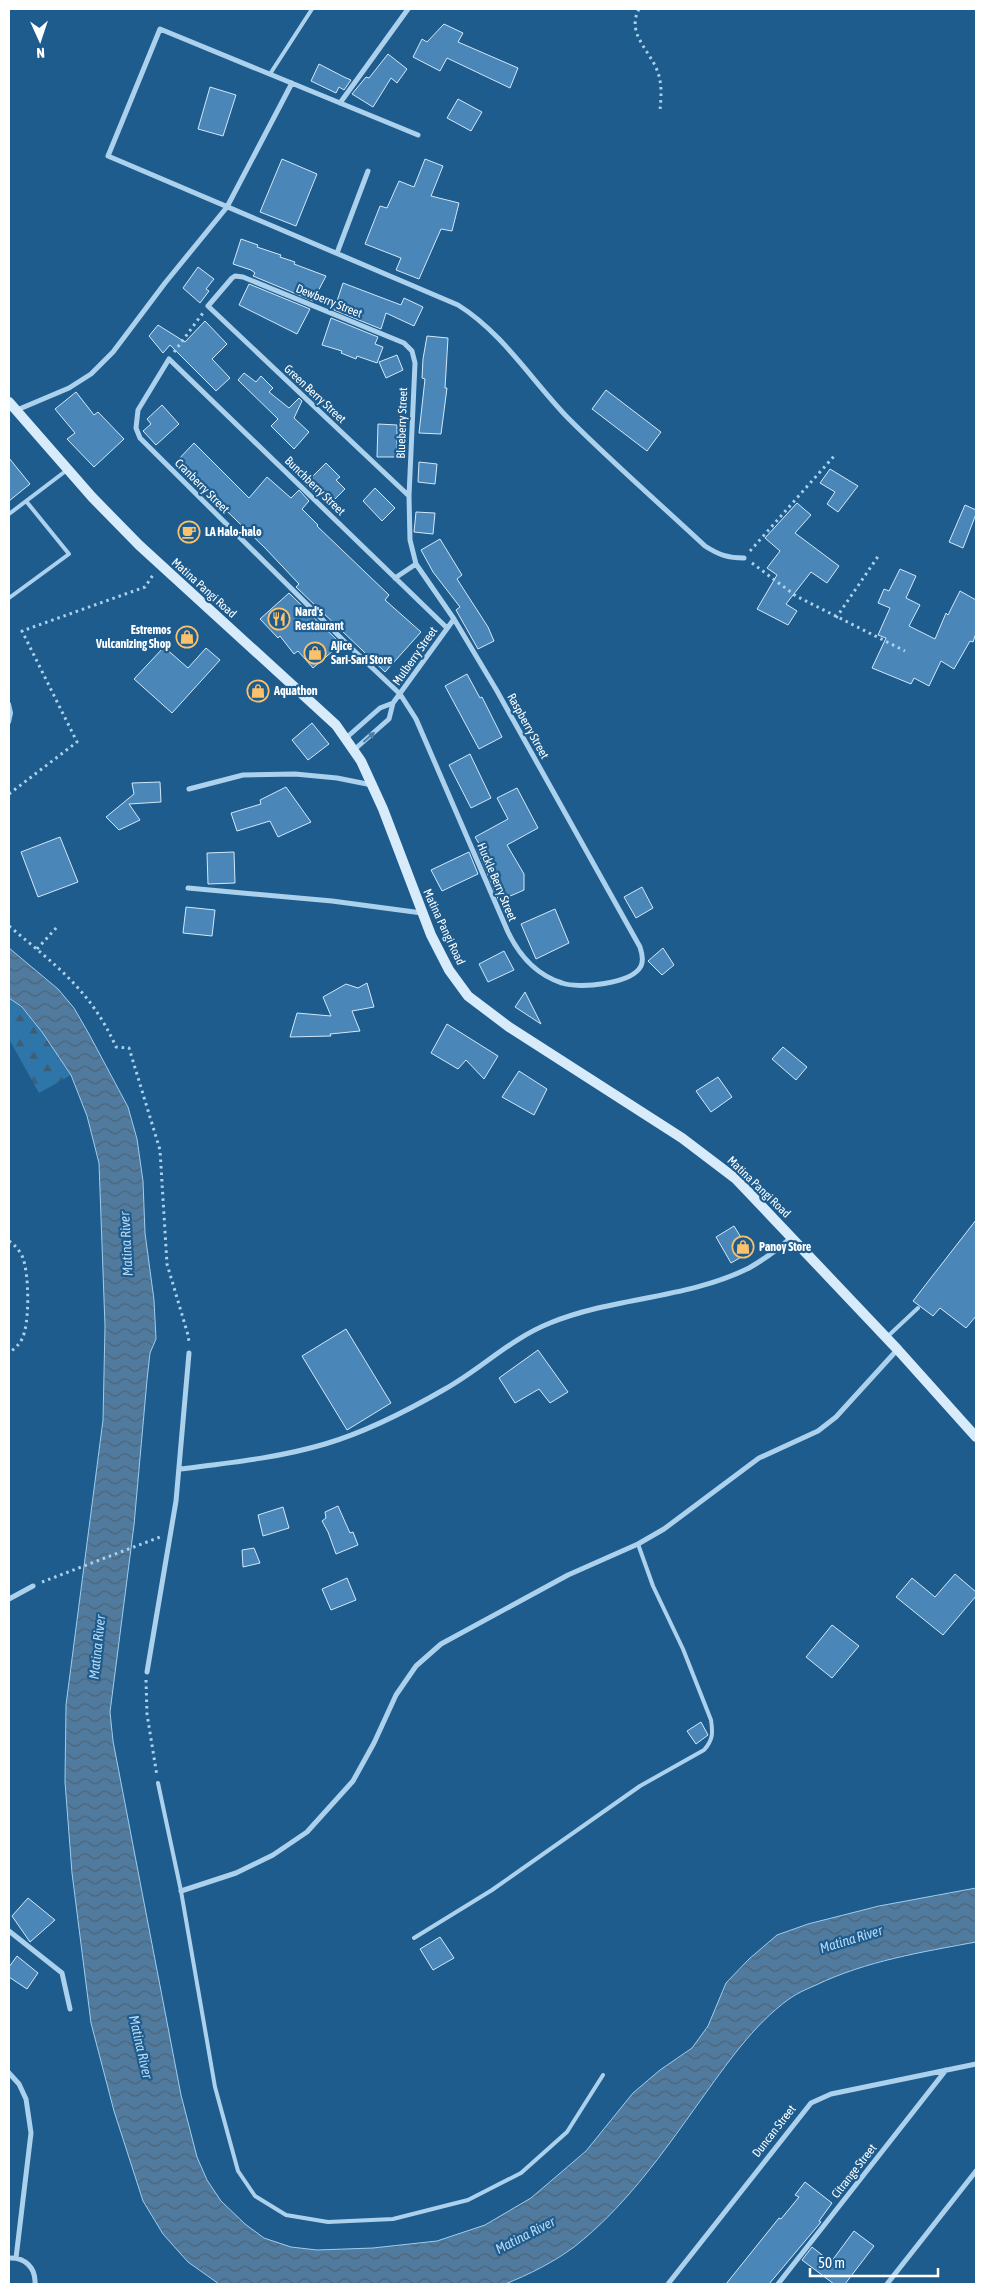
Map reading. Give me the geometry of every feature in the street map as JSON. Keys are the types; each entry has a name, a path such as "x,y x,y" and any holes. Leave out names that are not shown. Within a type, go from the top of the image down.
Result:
{"street":[{"path":"340,103 408,9"},
{"path":"418,135 160,29 108,156 458,305 474,314 569,418 706,546 718,555 744,558"},
{"path":"17,410 69,388 91,374 108,358 182,261 227,207 292,83"},
{"path":"337,254 368,171"},
{"name":"Dewberry Street","path":"208,306 229,280 236,276 404,343 412,351"},
{"name":"Green Berry Street","path":"208,306 409,496"},
{"name":"Blueberry Street","path":"409,496 415,363 412,351"},
{"name":"Bunchberry Street","path":"169,359 447,628"},
{"name":"Cranberry Street","path":"169,359 138,410 136,428 140,438 347,644 400,694"},
{"name":"Matina Pangi Road","path":"9,402 67,469 117,522 160,564 336,725 355,749 373,785 423,913 449,970 458,983 481,1007 559,1060 648,1115 711,1158 736,1179 887,1338 976,1437"},
{"name":"Raspberry Street","path":"409,496 410,540 416,564 454,619 514,720 640,947 643,959 642,965"},
{"path":"395,578 416,564"},
{"name":"Mulberry Street","path":"355,749 389,719 393,704 454,619"},
{"name":"Huckle Berry Street","path":"400,694 416,719 508,932 526,959 548,976 573,985 595,985 621,979 632,974 642,965"},
{"name":"Mulberry Street","path":"346,738 380,708 393,704"},
{"path":"188,789 243,774 294,774 337,778 373,785"},
{"path":"188,888 332,901 423,913"},
{"path":"180,1468 262,1458 326,1444 419,1404 451,1386 525,1334 581,1312 689,1288 724,1278 749,1268 772,1254 792,1237"},
{"path":"181,1892 236,1873 273,1854 307,1832 353,1781 374,1743 396,1695 416,1666 441,1644 568,1574 638,1544 664,1529 760,1458 802,1439 836,1417 898,1350"},
{"path":"147,1672 172,1532 180,1468 189,1353"},
{"path":"9,1599 33,1586"},
{"path":"9,1931 62,1973 70,2009"},
{"name":"Duncan Street","path":"668,2284 811,2103 831,2094 976,2064"},
{"name":"Citrange Street","path":"778,2284 946,2070"},
{"path":"9,2073 19,2084 26,2099 31,2133 16,2258"},
{"path":"887,2284 976,2170"},
{"path":"9,2258 22,2260 32,2268 35,2284"}],"lane":[{"path":"270,74 312,9"},
{"path":"9,514 67,469"},
{"path":"9,598 69,554 26,501"},
{"path":"9,704 11,713 9,722"},
{"path":"887,1338 918,1308"},
{"path":"414,1938 492,1890 640,1786 688,1760 704,1750 711,1742 713,1732 711,1720 683,1649 653,1586 638,1544"},
{"path":"158,1783 181,1892 215,2086 238,2171 255,2196 286,2214 328,2222 392,2219 468,2200 521,2173 567,2132 603,2075"}],"path":[{"path":"639,9 635,23 637,38 650,56 659,75 662,94 660,110"},
{"path":"169,359 208,306"},
{"path":"835,455 744,558 796,596 836,618 905,651"},
{"path":"836,618 879,555"},
{"path":"9,794 77,742 22,631 145,587 160,564"},
{"path":"9,926 81,989 100,1014 116,1047 129,1048 160,1150 168,1264 188,1335 189,1353"},
{"path":"37,950 57,927"},
{"path":"9,1240 16,1246 23,1259 27,1291 25,1326 22,1339 9,1353"},
{"path":"52,1578 154,1539"},
{"path":"147,1672 147,1714 158,1783"}],"green space":[{"path":"9,998 36,1023 71,1075 39,1093 9,1039"}],"water":[{"name":"Matina River","path":"9,948 58,989 74,1008 128,1107 137,1139 143,1181 145,1233 154,1300 156,1339 150,1353 134,1525 110,1712 113,1741 181,2095 197,2157 207,2180 221,2201 245,2224 264,2238 291,2247 317,2250 373,2248 437,2241 485,2225 531,2198 586,2151 633,2093 660,2070 692,2048 708,2026 726,1983 749,1959 777,1935 808,1924 879,1906 976,1888 976,1942 874,1963 835,1977 802,1991 789,1999 776,2009 741,2046 657,2160 610,2215 566,2253 541,2268 505,2284 219,2284 188,2262 163,2234 143,2201 114,2111 91,2023 72,1873 65,1782 66,1705 103,1420 105,1326 99,1163 87,1116 71,1075 42,1032 22,1007 9,998"}],"building":[{"path":"444,24 463,33 458,42 518,68 510,88 447,58 440,71 413,57 422,39 427,42"},
{"path":"388,54 407,69 397,83 391,78 373,107 352,94 366,77 369,78"},
{"path":"319,64 351,80 344,90 339,87 336,93 311,81"},
{"path":"210,87 236,95 223,136 198,129"},
{"path":"458,99 482,112 471,131 447,118"},
{"path":"282,159 317,174 296,226 260,212"},
{"path":"425,159 443,166 431,196 459,203 452,231 441,229 419,279 396,270 401,258 365,244 380,206 387,208 399,181 414,187"},
{"path":"241,239 281,255 280,257 295,262 294,264 326,276 313,301 253,276 255,273 251,270 233,264"},
{"path":"198,267 214,279 206,289 209,291 200,303 183,288"},
{"path":"343,283 401,305 404,298 423,307 414,326 386,313 381,329 334,310"},
{"path":"249,284 310,309 297,334 239,305"},
{"path":"331,318 378,337 375,344 383,347 377,363 357,356 356,359 341,353 342,351 322,345"},
{"path":"205,321 227,344 212,359 230,378 216,391 170,345 163,353 149,336 158,325 185,342"},
{"path":"427,336 448,338 445,388 447,388 441,434 419,433 425,379 422,378 423,359"},
{"path":"397,355 403,370 386,378 379,362"},
{"path":"244,373 256,382 261,376 273,388 269,392 289,408 299,398 302,401 294,418 309,432 294,449 271,426 278,419 238,380"},
{"path":"606,390 661,432 647,451 592,409"},
{"path":"76,392 94,415 98,412 124,439 94,467 67,439 75,433 55,409"},
{"path":"162,405 179,424 156,445 143,431 151,424 147,419"},
{"path":"378,424 397,425 397,457 377,457"},
{"path":"194,443 249,498 267,477 291,498 299,490 309,501 302,509 317,526 389,595 385,600 421,632 385,672 296,587 299,584 265,548 176,462"},
{"path":"9,458 30,484 9,501"},
{"path":"419,462 437,464 435,484 418,482"},
{"path":"326,463 340,477 336,480 345,489 334,500 323,488 316,495 305,484"},
{"path":"830,469 858,486 838,512 827,504 835,492 820,483"},
{"path":"375,488 395,508 382,521 363,501"},
{"path":"797,503 811,515 795,533 839,566 827,583 811,572 786,604 797,611 788,625 757,609 777,575 767,568 780,551 765,538"},
{"path":"965,505 976,510 976,514 963,548 949,542"},
{"path":"416,512 435,513 433,534 414,532"},
{"path":"440,539 462,575 457,579 488,627 494,641 478,649 456,610 460,607 433,572 421,550"},
{"path":"900,569 916,576 906,598 920,605 909,626 935,639 946,613 948,615 960,591 976,600 976,633 973,642 970,641 954,669 941,661 929,686 914,678 911,684 872,668 886,638 878,635 890,608 878,603 884,589 889,591"},
{"path":"289,593 341,644 313,668 298,651 294,654 280,636 278,638 260,619"},
{"path":"164,647 188,668 206,648 220,660 172,713 134,679"},
{"path":"467,674 480,698 482,697 502,737 479,749 445,686"},
{"path":"312,723 329,744 308,760 292,740"},
{"path":"470,754 491,798 471,808 449,765"},
{"path":"160,782 161,802 129,804 140,820 119,830 106,817 134,794 132,783"},
{"path":"286,787 311,822 278,837 270,821 237,831 231,813 261,804 260,800"},
{"path":"517,788 538,828 507,845 524,874 524,890 499,901 477,849 481,847 475,837 508,819 497,798"},
{"path":"60,837 78,882 38,897 21,852"},
{"path":"234,852 235,883 208,884 207,853"},
{"path":"469,852 478,874 442,891 431,870"},
{"path":"642,887 653,908 636,918 624,897"},
{"path":"186,907 215,910 212,936 183,933"},
{"path":"555,909 569,943 536,959 521,924"},
{"path":"663,948 674,965 662,975 648,961"},
{"path":"504,951 514,970 488,982 479,964"},
{"path":"367,983 374,1007 352,1011 360,1031 330,1034 331,1036 290,1037 297,1013 331,1016 323,997 346,984 358,988"},
{"path":"525,992 541,1024 515,1007"},
{"path":"447,1024 498,1056 484,1079 466,1060 458,1069 431,1053"},
{"path":"783,1047 807,1067 796,1080 772,1059"},
{"path":"519,1071 547,1089 534,1115 502,1097"},
{"path":"718,1077 732,1097 711,1112 696,1091"},
{"path":"976,1220 976,1316 966,1328 940,1308 933,1316 913,1301"},
{"path":"734,1226 750,1252 731,1263 716,1237"},
{"path":"346,1329 391,1403 347,1430 302,1356"},
{"path":"538,1350 568,1392 550,1403 539,1389 515,1403 499,1378"},
{"path":"338,1506 350,1533 353,1532 358,1545 336,1554 322,1521 326,1518 325,1512"},
{"path":"283,1507 289,1528 263,1536 258,1515"},
{"path":"254,1548 260,1563 243,1567 242,1550"},
{"path":"955,1574 976,1592 976,1596 943,1635 896,1597 912,1578 935,1597"},
{"path":"347,1578 356,1600 331,1610 322,1589"},
{"path":"832,1625 859,1646 832,1678 806,1657"},
{"path":"701,1722 708,1735 696,1744 687,1731"},
{"path":"28,1898 55,1920 30,1942 12,1916"},
{"path":"440,1937 454,1958 433,1970 420,1949"},
{"path":"17,1956 38,1973 27,1989 9,1977 9,1967"},
{"path":"805,2182 832,2203 819,2221 821,2222 769,2284 726,2284 779,2218 781,2219 799,2197 795,2195"},
{"path":"854,2231 874,2246 845,2284 834,2284 802,2260 812,2247 831,2262"}],"place":[{"name":"LA Halo-halo","path":"189,532"},
{"name":"Nard's Restaurant","path":"279,619"},
{"name":"Estremos Vulcanizing Shop","path":"187,637"},
{"name":"Ajice Sari-Sari Store","path":"315,653"},
{"name":"Aquathon","path":"258,691"},
{"name":"Panoy Store","path":"743,1247"}]}
